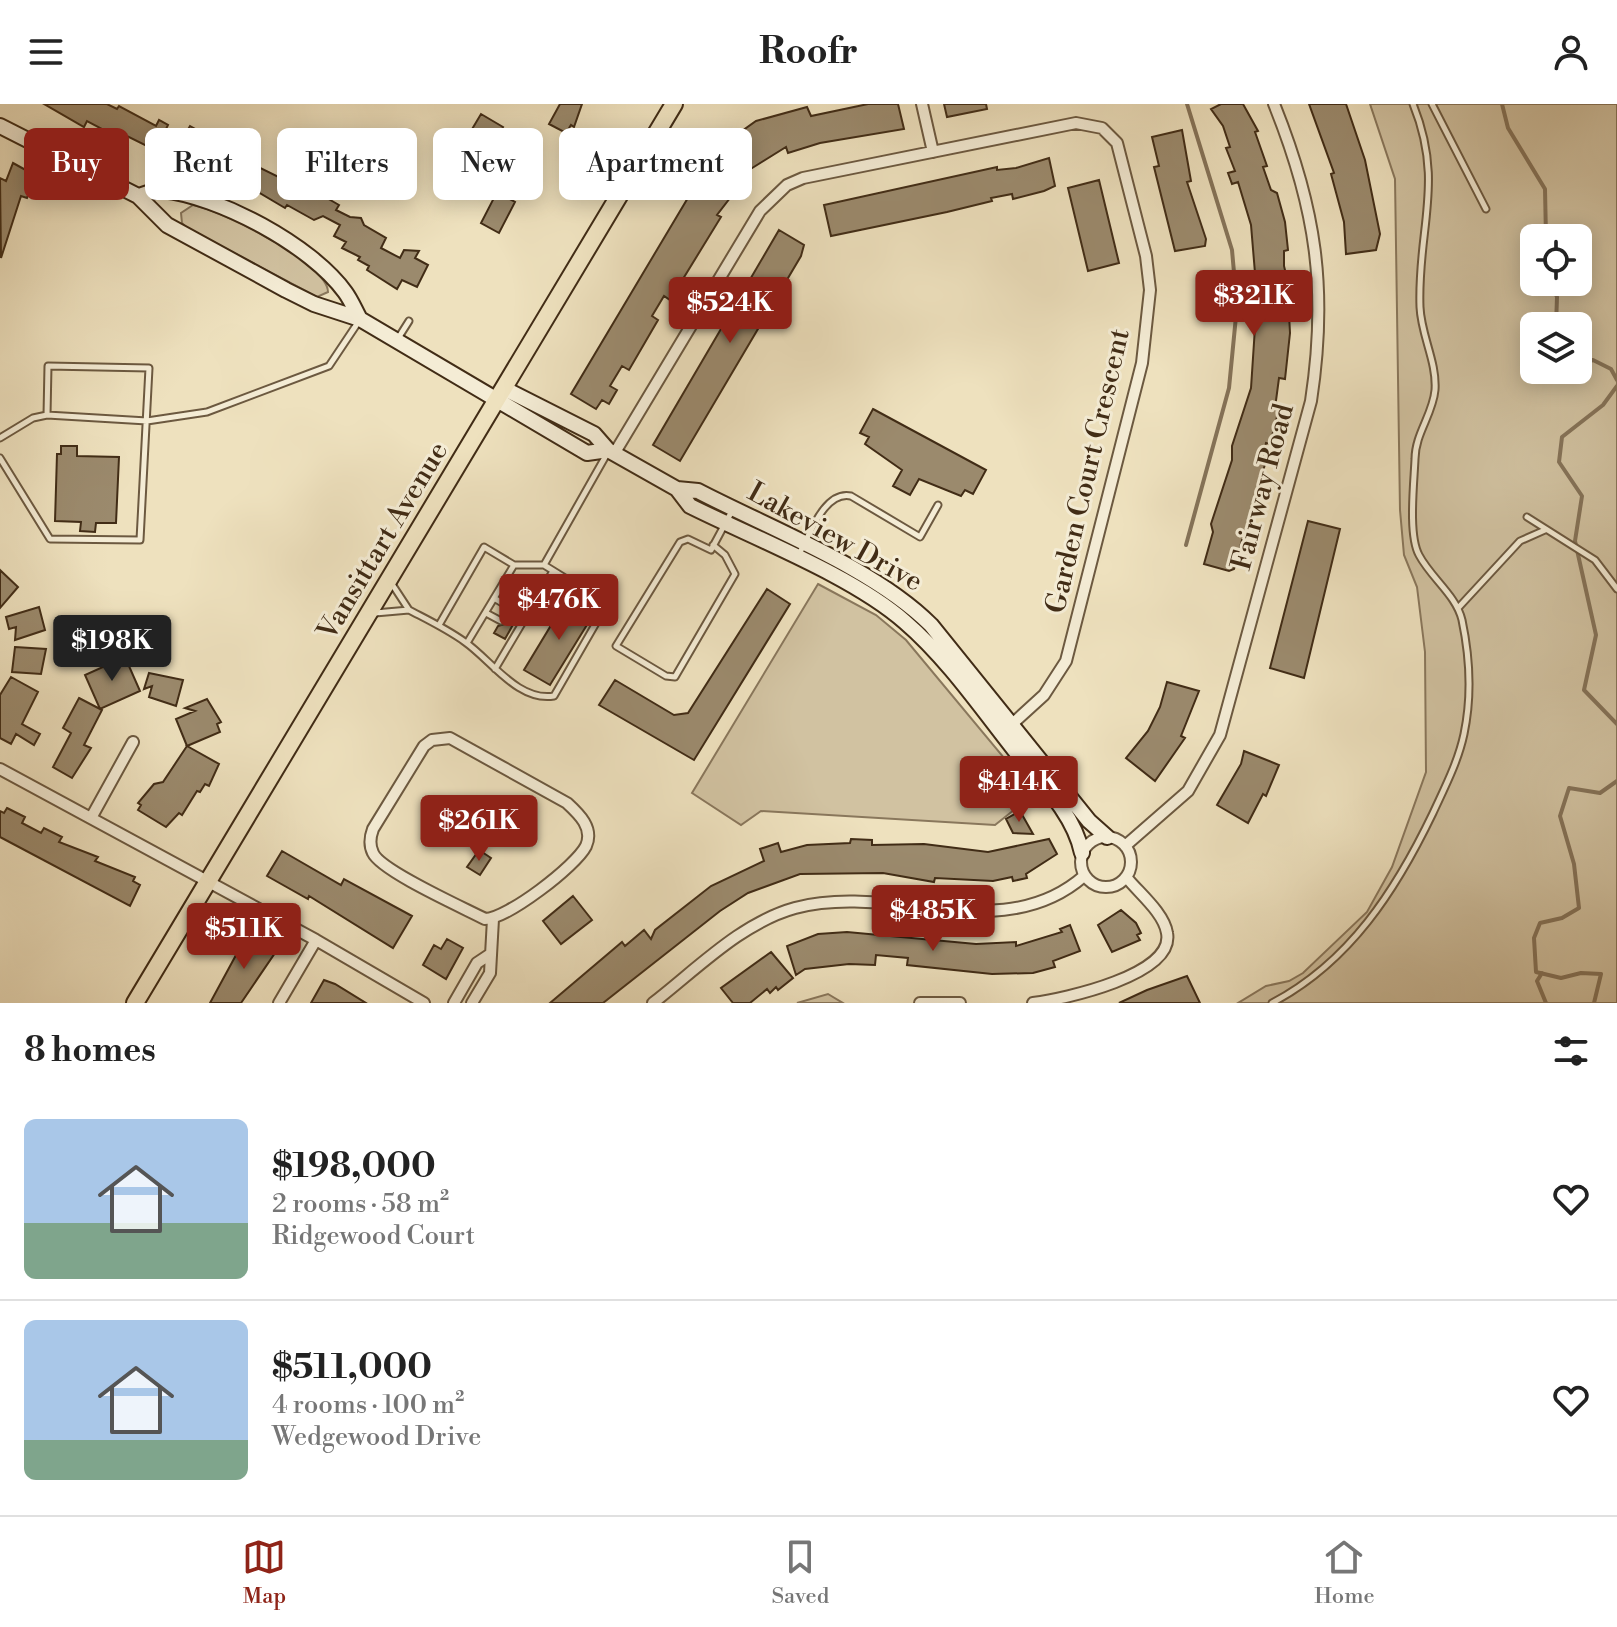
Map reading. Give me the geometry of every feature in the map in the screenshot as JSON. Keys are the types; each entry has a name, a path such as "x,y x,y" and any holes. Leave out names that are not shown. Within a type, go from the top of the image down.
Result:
{"main road":[{"name":"Vansittart Avenue","path":"135,1003 674,104"}],"street":[{"path":"922,104 933,152"},
{"name":"Fairway Road","path":"1125,846 1188,791 1220,735 1311,401 1318,349 1320,279 1304,185 1274,104"},
{"name":"Garden Court Crescent","path":"611,452 771,197 803,178 1082,122 1102,128 1120,150 1149,273 1149,319 1142,363 1072,639 1055,681 1007,729"},
{"name":"Lakeview Drive","path":"0,126 138,196 160,219 189,238 314,304 360,319 501,396 587,453 611,452 677,489 690,506 725,524 801,552 888,590 919,612 1007,729 1061,808 1079,838 1082,853"},
{"name":"Lakeview Drive","path":"138,196 161,190 200,198 282,238 330,276 344,291 360,319"},
{"name":"Lakeview Drive","path":"677,489 698,491 801,552"},
{"name":"Lakeview Drive","path":"1007,729 1107,837"},
{"path":"450,738 465,743 567,803 581,816 587,829 586,845 573,862 508,913 493,919 485,919 388,868 373,855 370,840 373,829 424,746 432,740 450,738"},
{"path":"91,818 133,742"},
{"path":"0,769 316,940 424,1003"},
{"path":"1084,876 1082,853 1091,841 1107,837 1125,846 1131,865 1127,878"},
{"path":"1084,876 1103,887 1127,878"},
{"path":"653,1003 745,932 793,909 839,900 1011,912 1046,901 1070,889 1084,876"},
{"path":"1033,1003 1096,988 1147,967 1164,953 1167,933 1164,923 1127,878"},
{"path":"472,1003 490,973 493,919"},
{"path":"279,1003 316,940"},
{"path":"454,1003 477,963 489,955"},
{"path":"920,1003 960,1003"}],"lane":[{"path":"1272,1003 1318,974 1355,938 1395,886 1417,848 1454,769 1467,720 1470,682 1459,607 1419,555 1414,533 1414,455 1435,393 1435,381 1420,309 1430,206 1430,160 1413,104"},
{"path":"1432,104 1486,209"},
{"path":"0,438 33,418 47,415 147,421 207,412 318,373 335,361 360,319"},
{"path":"396,341 409,321"},
{"path":"0,458 50,539 140,540 149,368 48,366 47,415"},
{"path":"544,565 611,452"},
{"path":"801,552 829,503 840,495 851,496 920,537 938,505"},
{"path":"713,545 725,555 735,574 675,677 666,676 616,646 680,542 688,539 711,550 713,545 733,509"},
{"path":"1527,517 1589,555 1617,589"},
{"path":"1459,607 1520,541 1545,530"},
{"path":"390,580 409,610 467,643 495,669 540,698 554,696 607,604 544,565 514,565 484,547 439,625"},
{"path":"467,643 514,565"},
{"path":"495,669 531,599 553,571"},
{"path":"503,583 518,591"},
{"path":"494,598 509,607"},
{"path":"370,614 409,610"},
{"path":"486,613 501,621"}],"shaded area":[{"path":"1370,104 1617,104 1617,1003 1238,1003 1266,986 1289,981 1303,973 1367,912 1392,867 1426,772 1425,652 1417,587 1404,555 1400,510 1395,179"},
{"path":"193,205 248,227 292,253 323,280 328,292 317,297 187,228 182,223 181,213"},
{"path":"818,584 876,615 906,640 1034,794 995,825 761,811 741,825 692,793"},
{"path":"828,994 843,1003 797,1003"}],"building":[{"path":"44,104 107,104 117,109 119,106 156,126 159,120 168,125 166,128 145,128 145,145 129,137 129,128 100,128 87,121 84,127"},
{"path":"560,104 582,104 574,127 571,125 559,129 549,124"},
{"path":"868,104 898,104 904,129 820,143 788,153 786,147 752,168 752,128 746,128 756,121 807,107 811,116"},
{"path":"944,104 986,104 987,109 947,117"},
{"path":"1221,104 1243,104 1258,131 1255,132 1267,166 1263,167 1271,190 1277,193 1285,222 1288,250 1284,251 1284,266 1291,295 1284,295 1284,314 1289,314 1290,333 1285,379 1279,378 1275,408 1279,409 1270,444 1266,443 1261,463 1265,464 1245,541 1242,540 1234,569 1229,571 1204,564 1213,532 1211,524 1251,388 1257,297 1251,225 1238,182 1232,184 1228,173 1235,171 1226,148 1230,147 1223,126 1211,109"},
{"path":"1309,104 1346,104 1365,160 1380,234 1376,250 1346,254 1344,222 1331,174 1334,173"},
{"path":"481,114 503,127 502,128 473,128"},
{"path":"1182,130 1191,181 1187,182 1206,239 1205,246 1175,251 1154,167 1159,166 1152,137"},
{"path":"1049,158 1055,186 1044,191 1013,199 1012,194 991,198 992,201 947,212 831,236 824,205 997,167 997,170 1016,168"},
{"path":"13,163 24,169 24,197 21,196 1,258 0,178 6,181"},
{"path":"261,168 277,176 277,200 330,200 339,205 336,210 350,217 361,218 364,225 386,238 381,248 400,258 404,250 419,251 415,258 428,265 417,287 402,280 397,289 367,270 369,266 358,260 360,257 342,248 346,242 334,236 340,225 323,216 314,220 287,205 285,208 261,194"},
{"path":"1099,180 1119,263 1088,271 1068,188"},
{"path":"493,200 515,202 499,233 481,223"},
{"path":"687,200 728,200 670,300 664,296 652,316 658,320 629,370 622,366 610,386 617,390 609,404 602,400 596,409 571,394"},
{"path":"779,230 804,245 801,256 680,461 653,445"},
{"path":"873,409 986,470 973,494 965,490 961,496 919,479 910,495 893,486 902,470 865,444 869,437 860,433"},
{"path":"61,446 77,446 77,456 119,457 116,523 96,523 95,532 80,531 81,522 55,521 57,454 61,454"},
{"path":"1308,521 1340,529 1304,678 1270,668"},
{"path":"0,570 18,587 0,608"},
{"path":"524,579 535,585 505,639 494,633 498,626 505,624 506,612 514,609 512,602 515,596 522,594 520,586"},
{"path":"767,589 790,604 694,760 599,705 615,680 674,715 688,713"},
{"path":"567,599 593,615 550,685 524,670"},
{"path":"39,607 45,630 15,640 16,627 9,629 6,617"},
{"path":"15,647 46,649 41,674 12,672"},
{"path":"125,657 140,691 100,709 85,675"},
{"path":"149,673 183,680 176,706 149,697 152,686 144,689"},
{"path":"11,677 38,692 22,724 40,734 34,745 16,734 11,744 0,738 0,695"},
{"path":"1167,682 1199,691 1181,736 1185,738 1155,781 1126,758 1148,731 1160,707"},
{"path":"79,698 102,710 84,745 91,748 72,778 53,767 71,733 63,728"},
{"path":"207,699 221,722 217,724 220,732 187,746 176,719 195,711 185,708"},
{"path":"187,746 219,764 209,786 205,784 200,792 197,791 182,815 179,813 166,827 138,810 141,805 138,803 154,784 163,782"},
{"path":"1244,751 1279,765 1266,796 1263,794 1248,823 1217,805 1241,764"},
{"path":"7,808 25,817 22,823 41,833 44,828 62,837 59,842 98,857 95,861 135,877 133,881 140,885 130,906 0,837 0,811 4,813"},
{"path":"1020,811 1033,834 1013,833 1006,819"},
{"path":"851,839 872,840 872,845 924,844 988,852 1049,839 1057,854 1026,874 1027,878 1013,881 1012,877 993,881 935,878 934,882 883,873 800,874 748,893 720,911 603,1003 550,1003 622,942 625,946 644,930 651,939 655,930 711,886 764,861 760,849 778,843 781,852 807,845 850,843"},
{"path":"479,850 491,858 480,875 467,867"},
{"path":"282,851 341,885 344,879 412,916 393,948 309,896 308,899 267,876"},
{"path":"573,896 592,920 561,944 543,921"},
{"path":"1121,910 1136,923 1141,933 1137,935 1140,940 1112,952 1098,925"},
{"path":"1070,925 1080,951 1053,961 1055,967 1033,973 992,974 907,965 908,958 876,955 875,965 849,964 805,969 796,975 787,946 818,934 847,932 976,944 1016,942 1016,946 1062,932 1060,929"},
{"path":"248,933 277,950 241,1003 210,1003"},
{"path":"447,939 463,948 446,979 423,965 434,945 441,949"},
{"path":"771,952 793,978 778,990 776,987 770,993 767,989 750,1003 733,1003 721,988"},
{"path":"1187,976 1200,1003 1119,1003 1147,990"},
{"path":"324,980 335,984 366,1003 311,1003"}],"waterway":[{"path":"1186,545 1229,388 1237,306 1232,250 1187,104"},
{"path":"1502,104 1508,128 1545,189 1546,224"},
{"path":"1556,312 1557,296"},
{"path":"1592,360 1611,369 1617,380"},
{"path":"1617,386 1603,405 1562,437 1559,462 1582,496 1575,541 1596,635 1584,690 1617,724"},
{"path":"1594,1003 1601,974 1581,973 1561,978 1536,972 1534,938 1540,923 1562,918 1579,908 1574,864 1560,816 1569,788 1600,793 1617,781"},
{"path":"1542,973 1537,981 1546,1003"}]}
